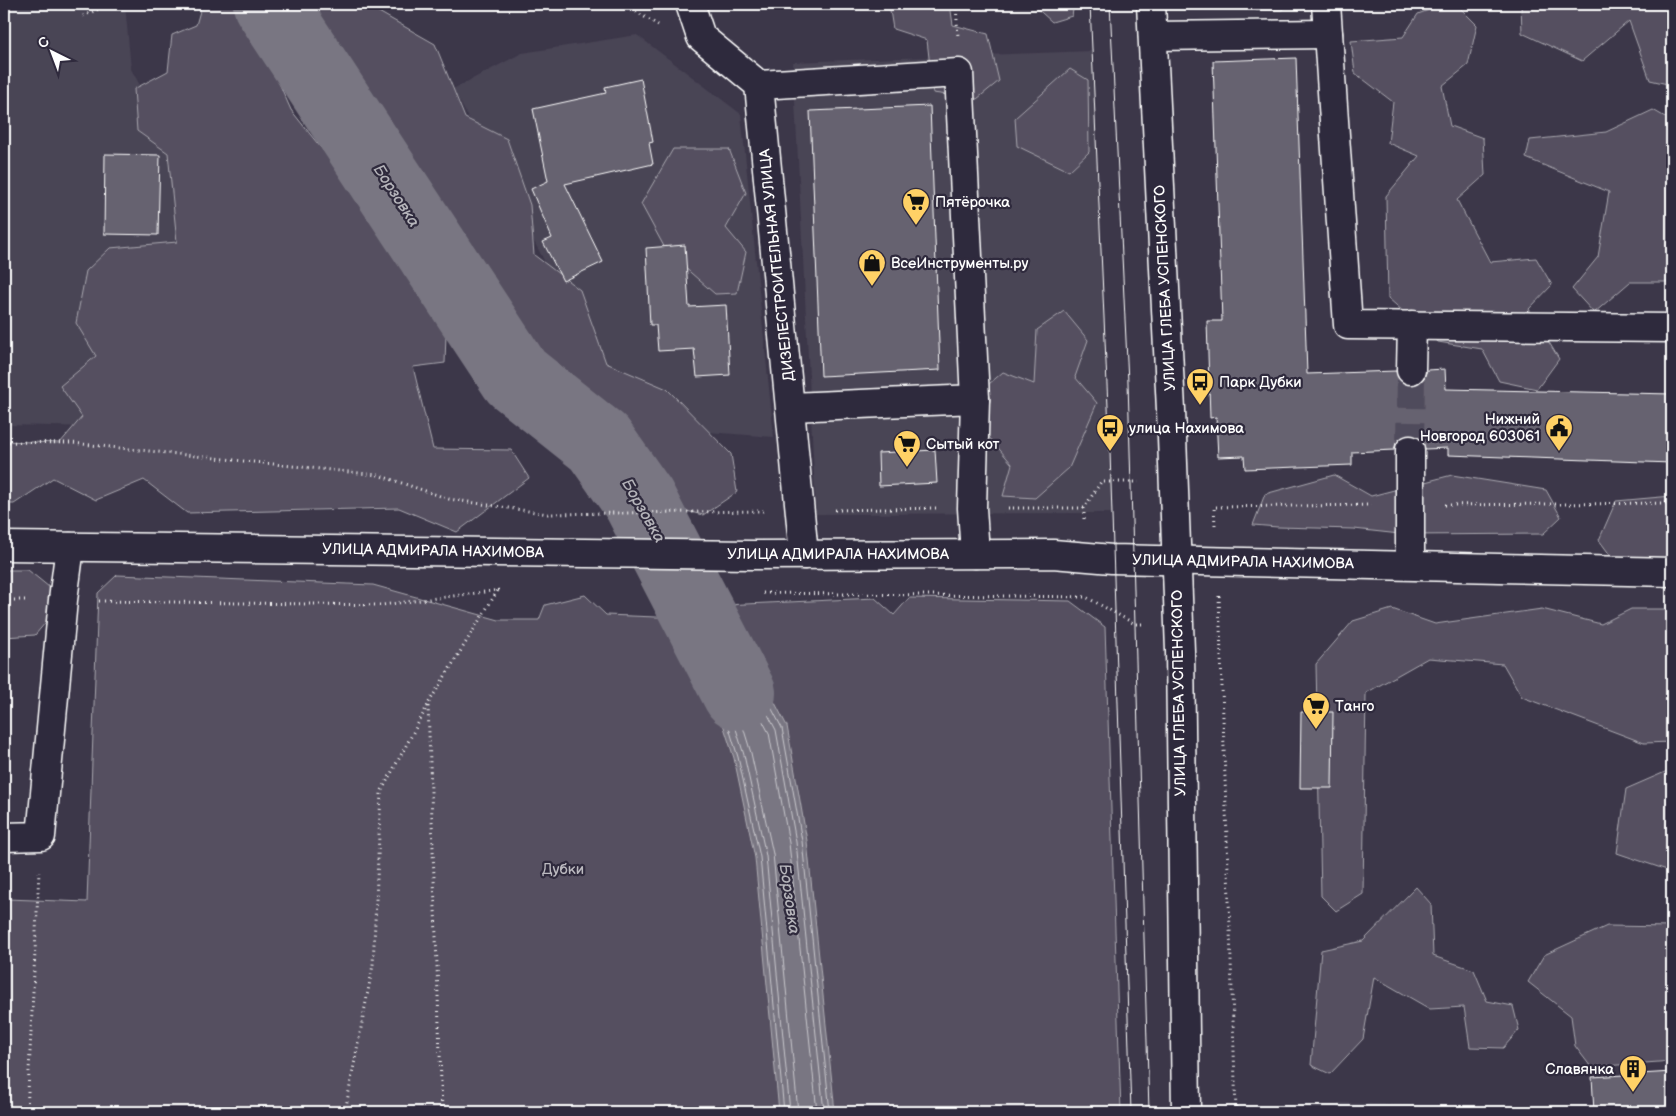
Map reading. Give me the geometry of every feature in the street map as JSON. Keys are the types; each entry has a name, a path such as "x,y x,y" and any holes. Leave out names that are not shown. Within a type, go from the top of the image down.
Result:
{"street":[{"path":"690,4 701,37 759,85 959,73 975,399 972,508 975,554"},
{"name":"УЛИЦА ГЛЕБА УСПЕНСКОГО","path":"1151,4 1171,397 1178,626 1186,1112"},
{"path":"1326,4 1348,325 1672,328"},
{"path":"1153,36 1328,34"},
{"name":"ДИЗЕЛЕСТРОИТЕЛЬНАЯ УЛИЦА","path":"759,85 804,555"},
{"path":"1411,370 1412,325"},
{"path":"791,408 975,399"},
{"path":"1410,450 1410,566"},
{"name":"УЛИЦА АДМИРАЛА НАХИМОВА","path":"4,546 753,555 975,554 1672,572"},
{"path":"4,837 41,836 63,600 70,547"}],"path":[{"path":"83,16 110,4"},
{"path":"623,4 664,29"},
{"path":"4,442 72,443 378,475 449,499 548,514 759,512"},
{"path":"1214,507 1218,561 1236,1112"},
{"path":"344,1112 373,965 381,792 428,704 498,590"},
{"path":"4,600 382,605 507,590"},
{"path":"762,593 1086,597 1135,624 1219,628"},
{"path":"428,704 442,1112"},
{"path":"26,1112 41,836"}],"shaded area":[{"path":"4,4 125,4 131,69 332,432 4,425"},
{"path":"637,35 741,114 774,437 669,429 612,388 453,89 522,53"},
{"path":"1092,51 1112,513 816,514 793,62"},
{"path":"1338,1103 1594,1110 1594,1112 1337,1112"}],"green space":[{"path":"202,4 244,4 291,110 382,225 405,275 447,305 445,363 413,367 433,449 511,450 529,478 457,532 399,508 187,513 144,480 96,500 53,478 14,504 4,504 4,441 60,443 82,417 60,386 96,356 76,323 86,271 110,248 177,242 168,153 137,131 134,89 168,71 172,35 196,25"},
{"path":"298,4 376,4 377,11 435,44 465,118 507,139 530,205 534,255 580,290 606,363 667,389 731,454 737,492 703,515 608,492 512,392 483,283 452,261 386,174 362,93 309,79 293,52"},
{"path":"889,4 950,4 953,25 988,34 999,81 977,99 933,93 927,40 893,29"},
{"path":"1032,4 1074,4 1072,16 1052,22"},
{"path":"1210,4 1289,4 1282,10 1211,9"},
{"path":"1445,4 1456,4 1477,25 1468,65 1442,86 1450,126 1483,138 1485,175 1457,200 1490,262 1536,258 1552,285 1529,309 1559,359 1537,389 1499,381 1482,349 1438,342 1388,298 1386,196 1419,156 1388,143 1393,102 1355,73 1351,41 1403,37 1418,14"},
{"path":"1521,4 1672,4 1672,85 1650,80 1629,21 1582,61 1522,33"},
{"path":"1070,69 1088,80 1089,152 1069,171 1017,146 1015,118"},
{"path":"1653,110 1672,121 1672,282 1630,282 1594,313 1572,289 1598,257 1609,192 1526,158 1530,140 1606,132"},
{"path":"673,149 729,149 746,193 726,228 746,252 737,293 715,294 667,252 641,204"},
{"path":"1064,311 1088,340 1075,377 1097,403 1069,468 1035,498 1003,496 1012,464 988,436 989,384 1003,372 1034,384 1037,330"},
{"path":"1334,475 1371,496 1452,475 1546,490 1561,517 1543,534 1409,535 1354,529 1253,525 1265,494"},
{"path":"1672,496 1672,566 1619,567 1599,540 1616,501"},
{"path":"4,570 28,570 49,587 52,615 35,635 4,637"},
{"name":"Дубки","path":"117,575 373,585 499,620 539,620 545,605 585,595 606,615 681,618 685,627 703,606 875,598 894,615 909,598 1070,601 1105,627 1121,1112 4,1112 4,888 7,899 87,902 98,593"},
{"path":"1392,609 1435,624 1542,609 1601,624 1631,609 1672,609 1672,742 1644,743 1522,697 1503,664 1428,658 1366,693 1363,894 1336,911 1321,896 1316,664 1353,621"},
{"path":"1672,769 1672,866 1667,870 1617,853 1626,789"},
{"path":"1416,887 1431,904 1433,956 1474,970 1487,1001 1513,1006 1519,1030 1503,1048 1470,1047 1464,1007 1430,1009 1374,977 1363,1039 1330,1074 1311,1065 1321,950 1363,941"},
{"path":"1607,926 1672,927 1672,1061 1591,1067 1575,1046 1571,1016 1528,982 1544,955"}],"water":[{"path":"673,601 717,602 746,647 787,726 807,841 835,1112 779,1112 755,858 734,758 711,687"}],"building":[{"path":"1296,58 1307,374 1396,371 1403,383 1411,386 1419,383 1424,378 1427,370 1445,369 1446,389 1672,394 1672,463 1448,455 1448,448 1425,449 1423,442 1418,437 1410,434 1402,437 1396,443 1394,450 1352,452 1352,465 1245,469 1244,456 1218,457 1216,417 1210,418 1207,321 1222,321 1213,61"},
{"path":"641,79 653,142 649,143 653,164 565,184 603,262 563,281 543,242 552,238 531,189 548,181 533,109 606,93 605,87"},
{"path":"930,106 940,370 821,376 810,111"},
{"path":"105,154 160,155 158,235 104,234"},
{"path":"685,245 689,307 726,305 730,375 697,377 694,349 658,351 656,325 650,325 646,248"},
{"name":"Сытый кот","path":"935,450 937,483 879,486 878,453"},
{"path":"1301,712 1333,712 1332,788 1300,788"},
{"name":"Славянка","path":"1672,1072 1672,1112 1594,1112 1592,1077"}],"waterway":[{"name":"Борзовка","path":"270,4 516,377 599,443 639,500 739,693"}],"tunnel":[{"path":"1410,450 1411,370"}],"tram line":[{"path":"1090,4 1110,452 1131,1112"},
{"path":"1110,4 1128,382 1149,1112"}],"place":[{"name":"Пятёрочка","path":"916,226"},
{"name":"ВсеИнструменты.ру","path":"872,287"},
{"name":"Парк Дубки","path":"1200,406"},
{"name":"улица Нахимова","path":"1110,452"},
{"name":"Нижний Новгород 603061","path":"1559,452"},
{"name":"Сытый кот","path":"907,468"},
{"name":"Танго","path":"1316,730"},
{"name":"Славянка","path":"1633,1093"}]}
